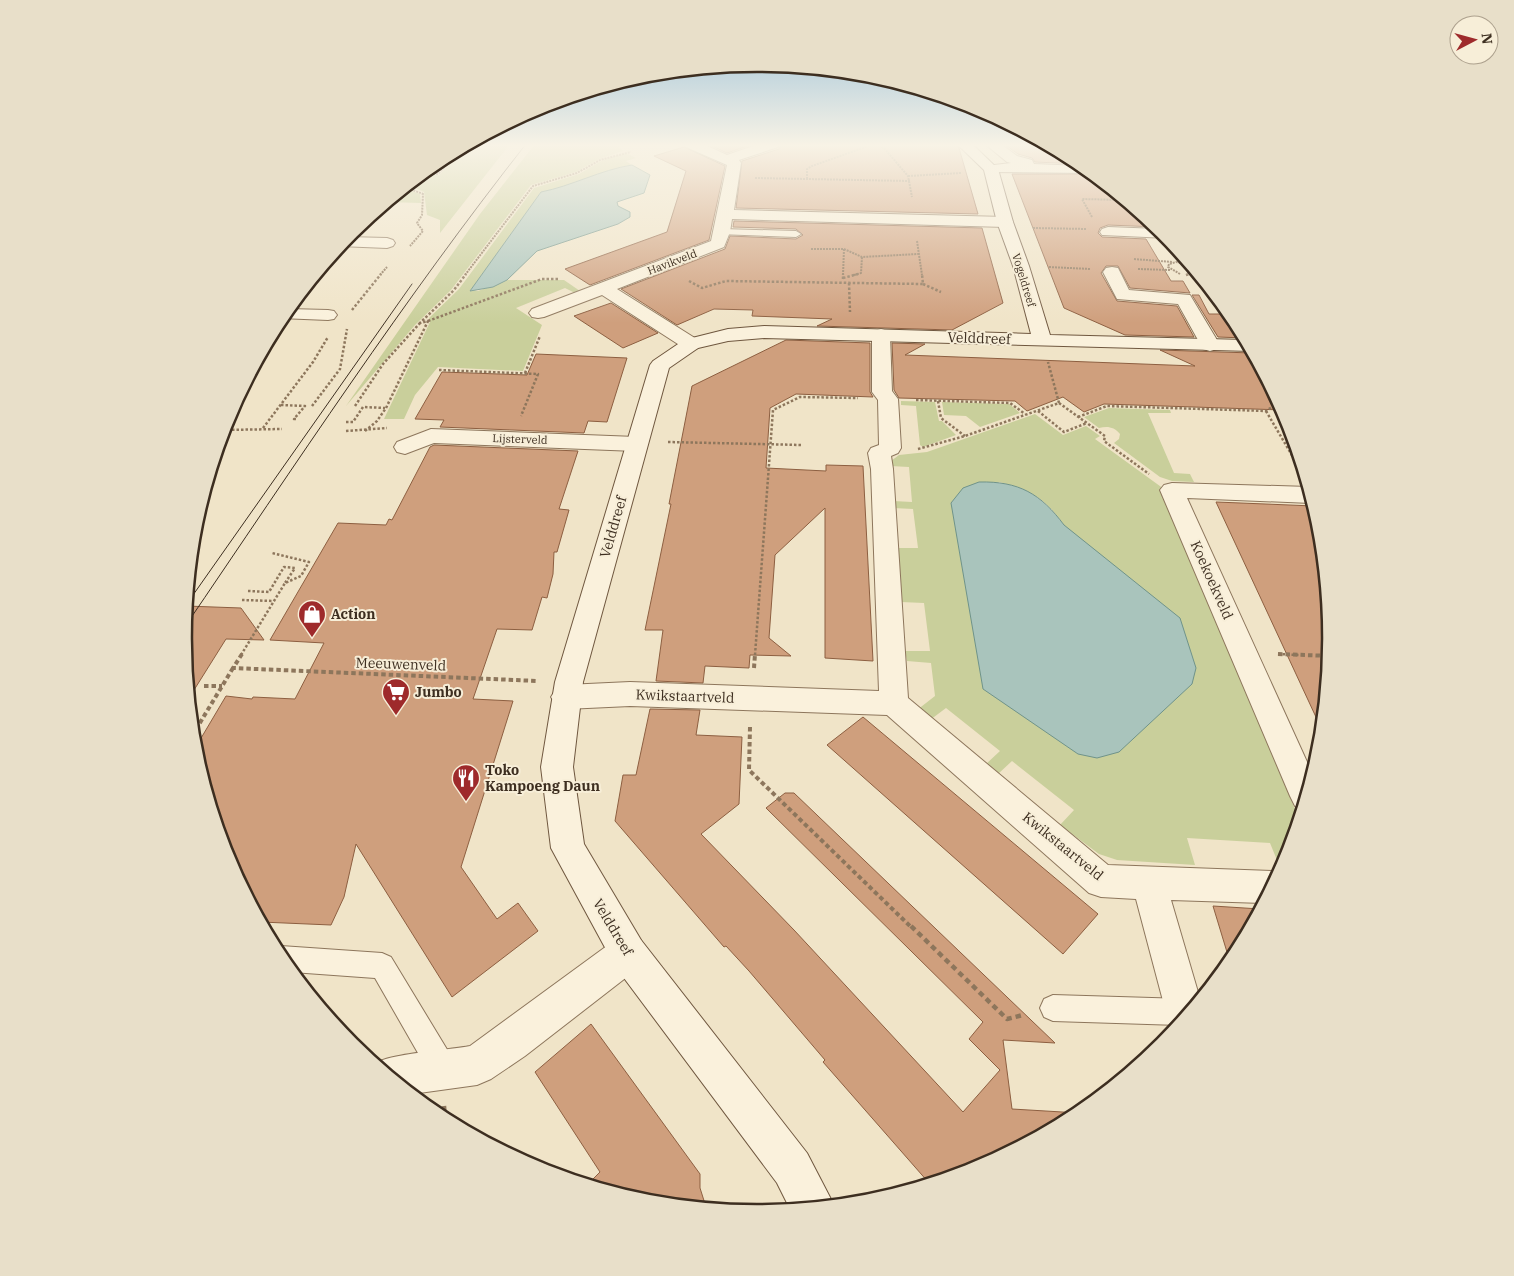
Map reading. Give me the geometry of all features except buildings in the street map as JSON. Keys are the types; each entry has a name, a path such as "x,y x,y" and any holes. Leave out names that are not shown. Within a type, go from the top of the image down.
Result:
{"street":[{"path":"722,232 728,204"},
{"name":"Vogeldreef","path":"1000,204 1042,340"},
{"path":"726,214 1006,224"},
{"name":"Havikveld","path":"538,313 718,244 722,232"},
{"path":"1108,232 1152,234"},
{"path":"353,242 387,243"},
{"path":"1112,272 1123,295 1184,299 1210,345"},
{"path":"597,290 691,344"},
{"path":"293,316 330,323"},
{"name":"Velddreef","path":"810,1201 792,1168 628,954 568,848 557,767 567,690 660,365 691,344 728,334 764,332 1241,346"},
{"path":"881,335 882,392 888,399 890,448 879,453 882,469 894,703"},
{"name":"Lijsterveld","path":"406,447 431,436 637,442"},
{"path":"1172,490 1304,495"},
{"name":"Koekoekveld","path":"1172,490 1302,787"},
{"name":"Kwikstaartveld","path":"567,690 894,703 1101,881 1264,888"},
{"path":"1150,883 1184,1009"},
{"path":"399,1075 444,1071 477,1065 512,1042 628,954"}],"lane":[{"path":"722,232 796,234"},
{"path":"292,960 382,966 444,1071"},
{"path":"1053,1008 1179,1014"}],"path":[{"path":"408,248 423,231 417,223 422,215 422,204"},
{"path":"355,406 382,364 454,290 520,204"},
{"path":"912,204 923,284"},
{"path":"1084,204 1094,222"},
{"path":"1006,224 1089,229"},
{"path":"810,248 844,249 862,257 918,254"},
{"path":"843,283 844,249"},
{"path":"843,278 861,273 862,257"},
{"path":"1180,263 1172,262 1168,268 1172,272 1189,273"},
{"path":"348,316 390,264"},
{"path":"662,265 702,288 726,281 857,282 923,284 941,292"},
{"path":"420,323 542,279 570,279 597,290"},
{"path":"365,431 377,422 386,408 428,321"},
{"path":"263,428 313,362 330,323"},
{"path":"312,406 340,369 348,325"},
{"path":"1042,340 1059,403 1105,436 1104,441 1172,490"},
{"path":"439,370 538,374 511,438"},
{"path":"1025,414 1010,403 800,396 773,410 751,698 749,770 1007,1019 1053,1008"},
{"path":"938,401 941,418 964,436"},
{"path":"890,448 922,450 1059,403"},
{"path":"281,405 305,406 294,419 296,419"},
{"path":"1078,417 1107,406 1266,411 1272,407"},
{"path":"346,422 353,422 362,407 386,408"},
{"path":"1175,408 1177,414"},
{"path":"1038,410 1064,432 1087,423"},
{"path":"1230,410 1236,416"},
{"path":"1266,411 1291,453"},
{"path":"232,430 282,429"},
{"path":"637,442 802,445"},
{"path":"272,553 309,562 301,576 285,583"},
{"path":"198,726 295,568 284,567 269,592 248,591"},
{"path":"242,600 274,601"},
{"path":"1244,653 1322,656"},
{"name":"Meeuwenveld","path":"233,668 567,690"},
{"path":"204,686 222,686"}],"green space":[{"path":"426,204 463,204 440,233 440,220 427,215"},
{"path":"488,204 517,204 451,290 415,325 346,406"},
{"path":"522,204 533,204 471,290 478,291 507,280 564,280 580,291 575,293 565,288 516,308 542,325 523,371 438,367 415,395 404,419 384,419 430,322 429,318 459,289"},
{"path":"901,401 935,402 939,421 942,421 956,435 923,447 920,445 916,406 901,405"},
{"path":"942,402 1009,404 1020,413 980,427 966,416 944,415"},
{"path":"1109,408 1170,410 1171,413 1148,413 1174,473 1190,474 1194,482 1172,481 1160,477 1114,443 1119,439 1120,434 1113,428 1099,428 1084,417"},
{"path":"1035,414 1063,435 1086,426 1100,436 1095,439 1164,489 1295,810 1277,859 1270,843 1187,838 1195,865 1117,860 1099,854 1060,825 1074,810 1012,761 998,774 985,765 1000,751 946,708 930,720 917,710 935,696 931,663 907,661 905,651 930,651 924,603 901,602 896,548 918,548 913,509 893,508 893,501 912,502 909,467 890,466 891,461 899,455 927,452","holes":["999,482 1020,488 1044,502 1064,525 1078,754 1048,732 951,503 957,497"]}],"water":[{"path":"533,204 617,204 618,206 630,212 630,217 618,224 537,251 507,280 493,287 470,291"},
{"path":"979,482 1006,484 1017,487 1038,498 1047,505 1064,525 1180,618 1196,668 1192,684 1119,752 1097,758 1078,754 983,689 951,503 963,488"}],"tram line":[{"path":"193,615 393,322 481,204"},
{"path":"194,594 412,284"}],"place":[{"name":"Action","path":"312,638"},
{"name":"Jumbo","path":"396,716"},
{"name":"Toko Kampoeng Daun","path":"466,802"}]}
